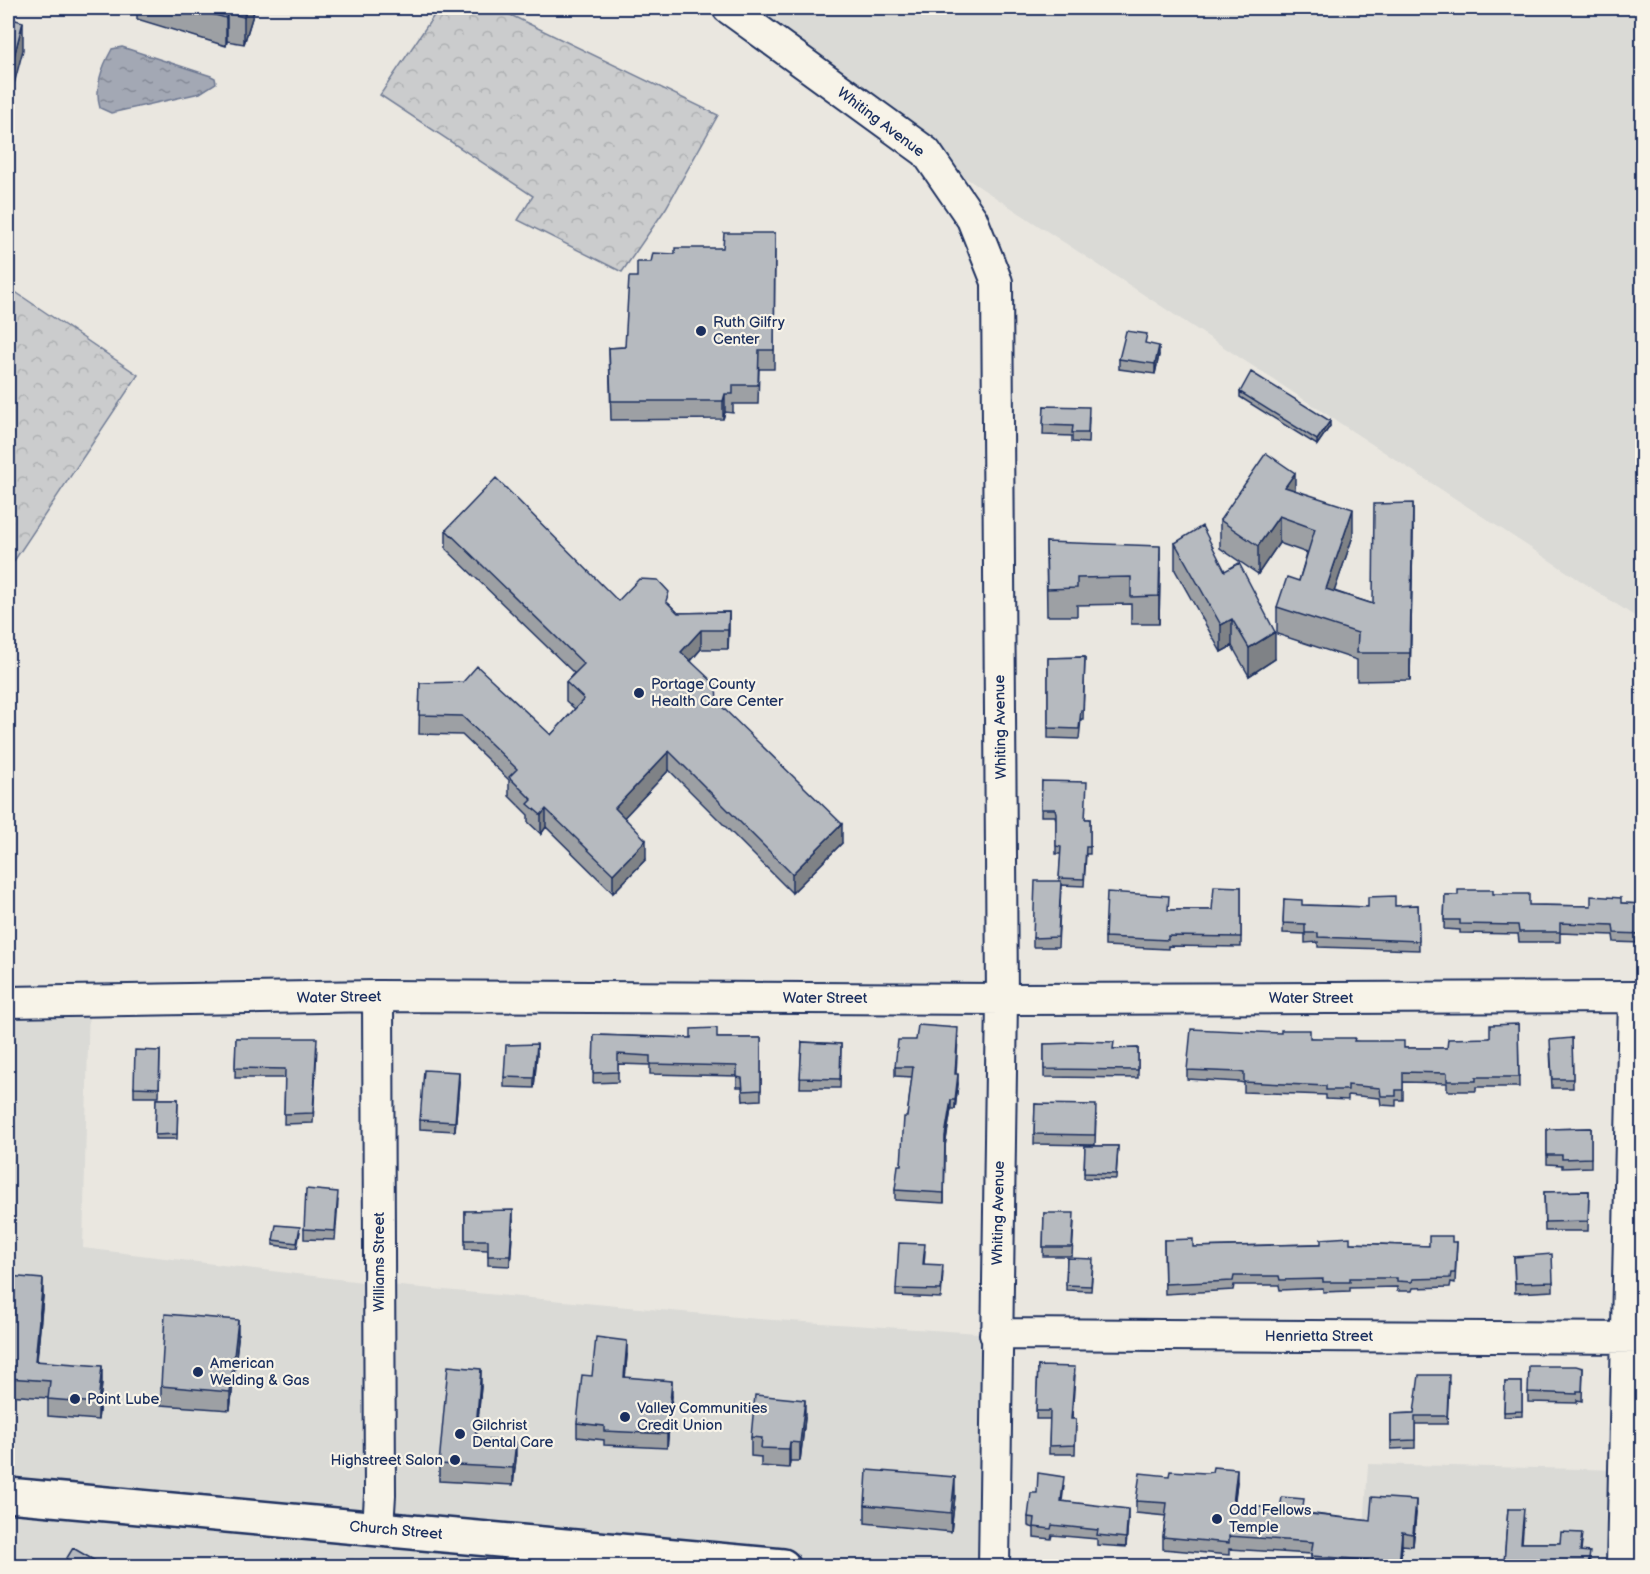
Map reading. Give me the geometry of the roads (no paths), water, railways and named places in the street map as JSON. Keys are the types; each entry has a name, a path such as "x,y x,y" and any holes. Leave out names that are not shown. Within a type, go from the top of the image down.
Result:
{"main road":[{"name":"Church Street","path":"8,1495 783,1566"}],"street":[{"name":"Whiting Avenue","path":"728,8 926,152 972,219 997,282 1002,999 994,1566"},
{"name":"Water Street","path":"8,1002 378,996 1002,999 1638,997"},
{"name":"Williams Street","path":"378,996 380,1483 378,1528"},
{"path":"1622,1566 1634,1338 1638,997"},
{"name":"Henrietta Street","path":"996,1334 1634,1338"}],"water":[{"path":"122,47 211,76 215,78 216,83 200,93 111,113 100,108 99,85 102,70 112,49"}],"place":[{"name":"Ruth Gilfry Center","path":"701,331"},
{"name":"Portage County Health Care Center","path":"639,693"},
{"name":"American Welding & Gas","path":"198,1372"},
{"name":"Point Lube","path":"75,1399"},
{"name":"Valley Communities Credit Union","path":"625,1417"},
{"name":"Gilchrist Dental Care","path":"460,1434"},
{"name":"Highstreet Salon","path":"455,1460"},
{"name":"Odd Fellows Temple","path":"1217,1519"}]}
